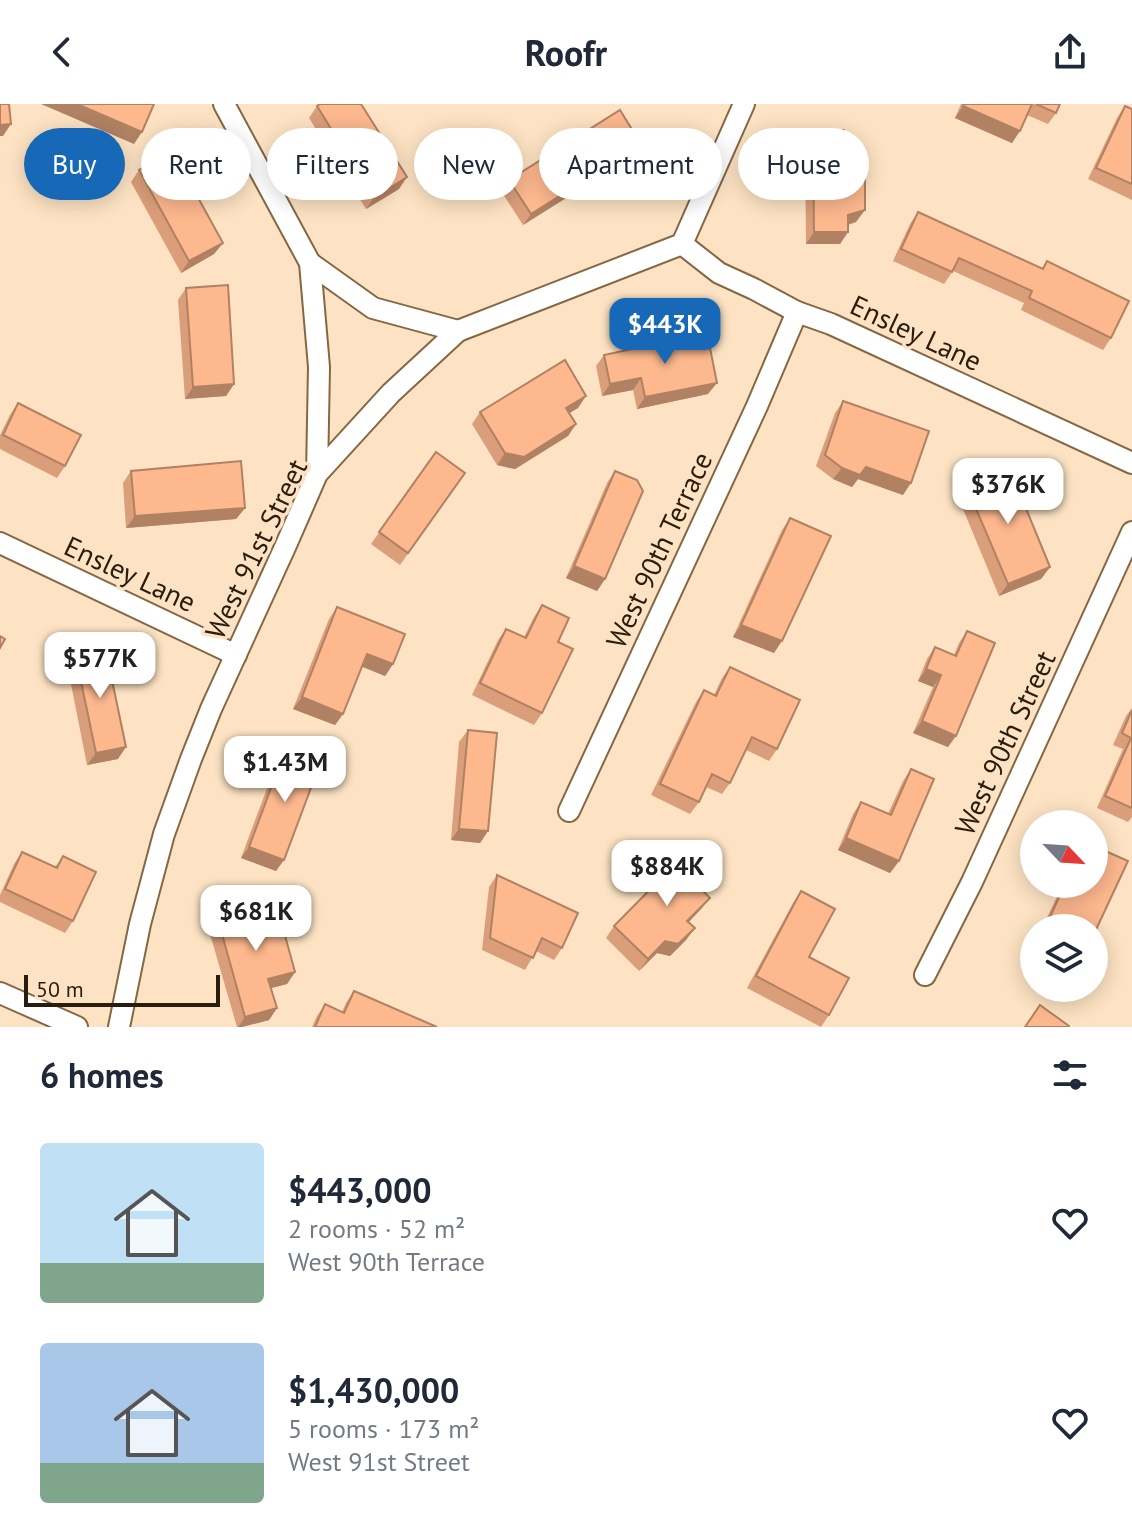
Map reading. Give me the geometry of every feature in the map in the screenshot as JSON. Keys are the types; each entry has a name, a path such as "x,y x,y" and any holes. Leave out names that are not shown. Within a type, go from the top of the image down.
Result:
{"street":[{"path":"224,104 310,263 319,367 317,474"},
{"path":"682,244 744,104"},
{"name":"Ensley Lane","path":"682,244 719,273 797,312 831,324 1132,463"},
{"name":"West 91st Street","path":"119,1027 140,924 164,834 196,747 317,474 391,393 458,331 682,244"},
{"path":"310,263 373,308 458,331"},
{"name":"West 90th Terrace","path":"569,811 757,406 797,312"},
{"name":"West 90th Street","path":"925,975 972,882 1132,532"},
{"name":"Ensley Lane","path":"0,543 236,655"},
{"path":"0,993 77,1027"}],"building":[{"path":"0,104 9,104 11,124 0,125"},
{"path":"77,104 154,104 141,132"},
{"path":"361,104 376,128 331,128 317,106"},
{"path":"964,104 1032,104 1020,131"},
{"path":"1036,104 1060,104 1056,113"},
{"path":"1125,106 1132,109 1132,184 1096,168"},
{"path":"620,110 631,128 591,128"},
{"path":"539,161 539,200 553,200 531,214 522,200 523,171"},
{"path":"398,163 407,177 398,183"},
{"path":"155,200 199,200 223,243 189,261"},
{"path":"814,200 865,200 865,210 848,215 848,232 814,232"},
{"path":"918,212 1043,269 1047,261 1129,301 1111,338 1029,298 1032,291 959,258 952,272 901,249"},
{"path":"228,285 234,384 193,387 186,288"},
{"path":"707,333 717,383 645,397 641,378 610,384 604,355"},
{"path":"565,360 586,396 566,408 576,424 524,457 505,453 480,412"},
{"path":"843,401 929,431 911,483 866,467 860,475 842,468 825,455"},
{"path":"18,403 81,435 65,466 3,435"},
{"path":"436,452 465,473 408,553 379,532"},
{"path":"241,461 245,508 135,516 131,471"},
{"path":"1009,467 1050,567 1008,584 966,485"},
{"path":"615,471 637,480 643,491 605,579 574,566"},
{"path":"790,518 831,536 782,641 741,625"},
{"path":"542,605 569,618 558,642 573,649 542,713 480,683 506,629 526,638"},
{"path":"337,607 405,634 393,664 367,654 343,714 302,697"},
{"path":"967,631 995,643 956,736 922,721 941,675 926,669 935,647 956,656"},
{"path":"105,647 126,747 96,753 75,653"},
{"path":"730,667 800,700 777,749 752,737 730,783 712,774 699,802 660,784 704,690 716,696"},
{"path":"1132,710 1132,808 1105,796 1131,738 1122,733"},
{"path":"468,730 497,733 488,831 459,829"},
{"path":"286,748 321,761 284,860 249,847"},
{"path":"911,769 934,779 899,861 846,838 861,802 891,815"},
{"path":"22,852 57,868 63,856 96,872 73,921 5,889"},
{"path":"1108,852 1128,861 1103,914 1051,914 1059,898 1108,898"},
{"path":"686,853 713,880 703,891 710,898 687,921 695,928 678,944 665,941 648,959 614,926"},
{"path":"497,875 578,913 562,948 542,938 533,958 490,938"},
{"path":"801,891 835,909 809,957 849,978 829,1015 756,976"},
{"path":"275,899 295,972 268,979 277,1008 245,1017 217,916"},
{"path":"354,991 437,1027 315,1027 325,1004 344,1013"},
{"path":"1040,1005 1069,1026 1069,1027 1025,1027"}]}
